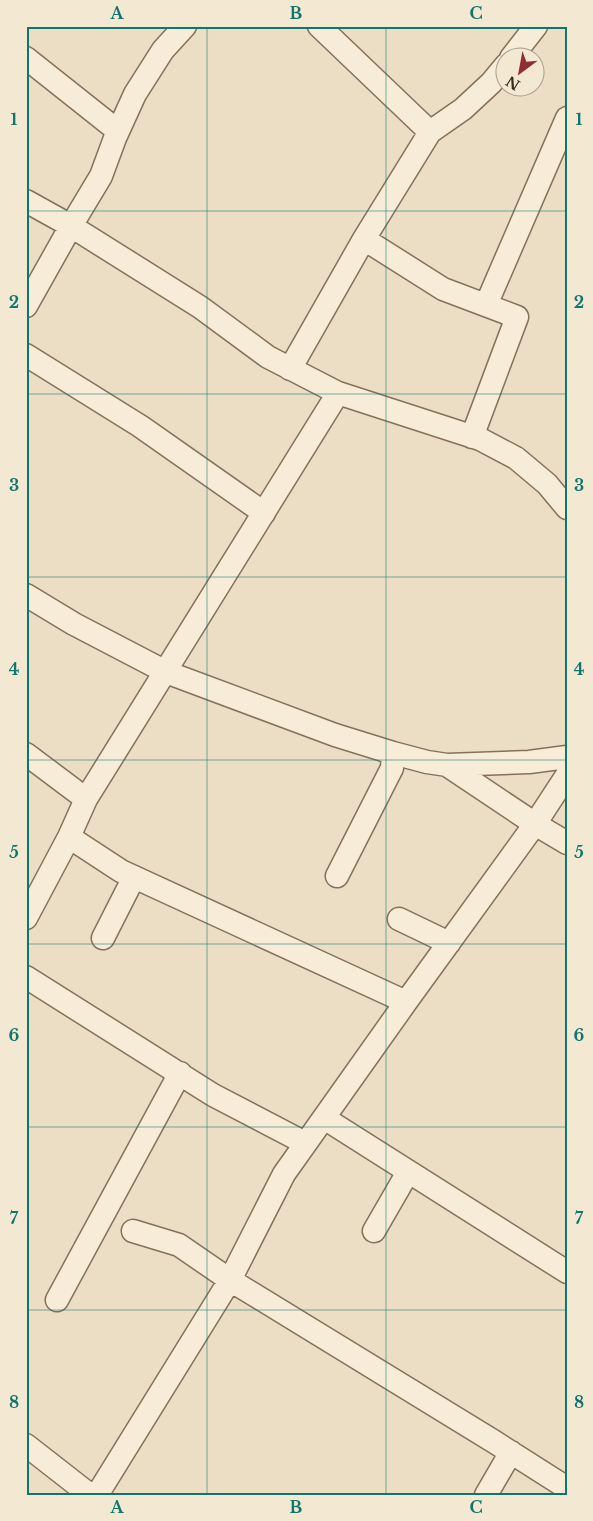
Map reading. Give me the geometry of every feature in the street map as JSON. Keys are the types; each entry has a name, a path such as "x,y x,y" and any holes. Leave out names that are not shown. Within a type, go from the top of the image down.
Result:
{"street":[{"path":"26,306 70,226 101,176 118,131 135,94 163,50 185,26"},
{"path":"319,26 430,132"},
{"path":"519,48 536,26"},
{"path":"26,58 118,131"},
{"path":"290,369 364,239 430,132 463,109 496,77"},
{"path":"486,305 567,118"},
{"path":"26,201 70,226 200,307 268,357 290,369 338,393 480,439 516,458 547,484 567,508"},
{"path":"364,239 443,289 517,316 472,437"},
{"path":"26,356 140,426 264,513"},
{"path":"26,918 69,838 86,799 338,393"},
{"path":"26,595 74,624 166,672 335,735 393,753 426,762 447,765 529,762 567,757"},
{"path":"337,876 392,768 393,753"},
{"path":"26,754 86,799"},
{"path":"447,765 535,824 567,843"},
{"path":"97,1495 230,1280 284,1174 535,824 567,775"},
{"path":"69,838 121,871 406,1002"},
{"path":"103,938 134,877"},
{"path":"399,919 449,943"},
{"path":"26,977 213,1095 305,1143"},
{"path":"57,1300 180,1073"},
{"path":"324,1118 567,1272"},
{"path":"374,1231 408,1172"},
{"path":"133,1231 179,1245 230,1280 567,1488"},
{"path":"26,1446 90,1495"},
{"path":"486,1495 511,1452"}]}
